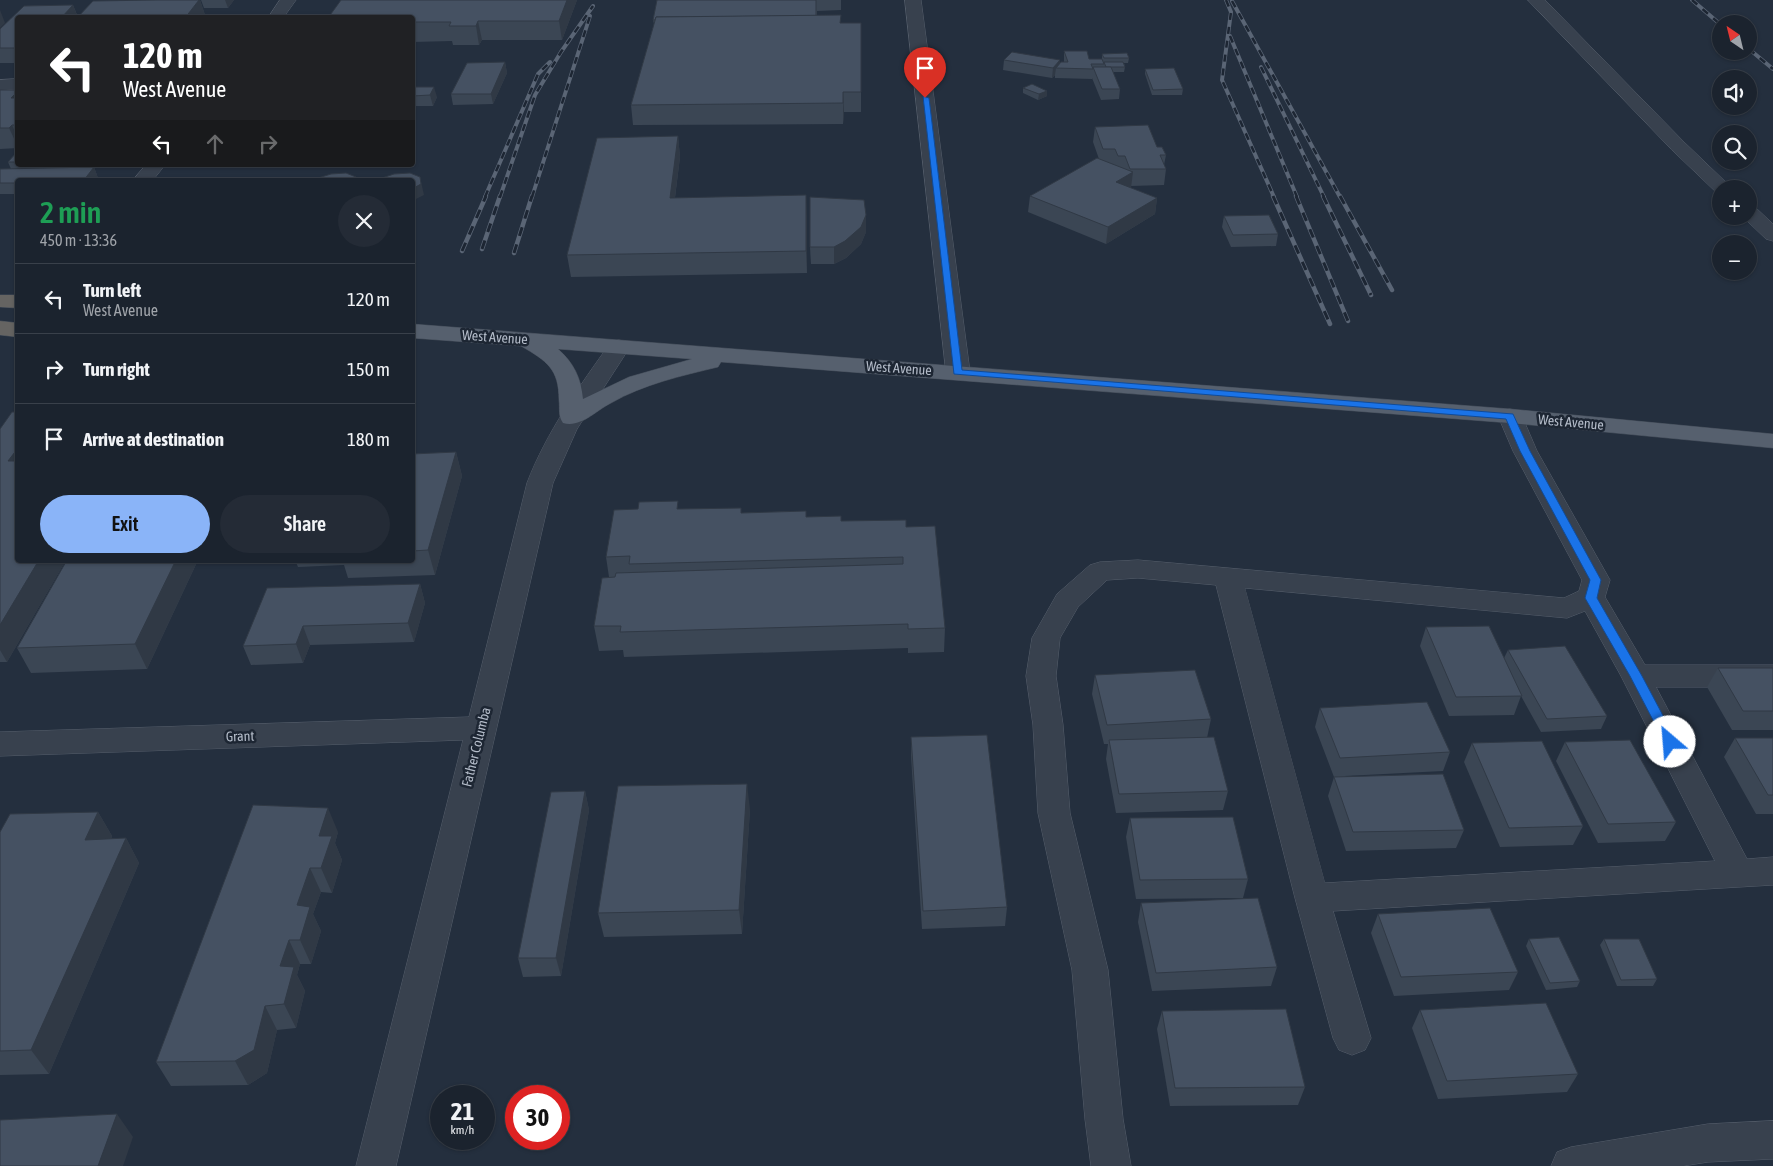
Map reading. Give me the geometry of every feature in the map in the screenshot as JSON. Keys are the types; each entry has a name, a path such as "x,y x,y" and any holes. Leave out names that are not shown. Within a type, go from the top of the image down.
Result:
{"highway":[{"path":"0,299 15,301"}],"main road":[{"path":"0,330 15,330"},
{"name":"West Avenue","path":"415,331 1510,416 1773,440"},
{"path":"526,339 559,362 565,371 572,395 571,418"},
{"path":"571,418 606,394 634,383 736,355"}],"street":[{"path":"277,15 288,0"},
{"path":"914,0 958,372"},
{"path":"1536,0 1671,139 1714,180"},
{"path":"0,85 15,84"},
{"path":"145,178 154,167"},
{"path":"1757,219 1773,234"},
{"name":"Father Columba","path":"376,1166 540,483 549,457 571,418 619,347"},
{"path":"1510,416 1525,451 1596,580 1591,598 1636,676 1738,873"},
{"path":"1111,1166 1104,1119 1090,970 1054,813 1048,725 1041,676 1046,638 1067,601 1100,571 1138,569 1567,608 1591,598"},
{"path":"1228,577 1312,898 1352,1038"},
{"path":"1636,676 1773,676"},
{"name":"Grant","path":"0,744 480,728"},
{"path":"1312,898 1773,871"},
{"path":"1571,1166 1713,1154 1773,1140"}],"building":[{"path":"199,0 187,15 80,15 93,1"},
{"path":"341,0 567,0 559,21 478,21 476,26 449,26 451,22 415,22 415,15 330,15"},
{"path":"657,0 816,0 816,16 656,17 653,20"},
{"path":"73,5 64,15 15,15 15,48 0,48 0,29 24,6"},
{"path":"841,15 840,23 861,23 861,92 843,92 843,103 631,105 656,17"},
{"path":"1064,51 1087,51 1089,59 1102,59 1104,64 1091,64 1093,69 1056,68 1061,62 1068,62"},
{"path":"1012,52 1060,60 1053,68 1004,60"},
{"path":"1127,53 1129,58 1104,58 1102,54"},
{"path":"505,62 491,94 451,94 467,63"},
{"path":"1104,62 1123,62 1125,67 1106,67"},
{"path":"1093,67 1111,67 1120,89 1102,89"},
{"path":"1174,68 1183,89 1153,90 1145,69"},
{"path":"1032,84 1047,91 1039,94 1023,88"},
{"path":"415,87 434,87 430,95 415,96"},
{"path":"0,90 15,90 15,94 11,98 15,98 15,125 9,128 0,128"},
{"path":"1148,125 1157,147 1162,147 1166,155 1160,155 1166,169 1130,169 1125,156 1118,156 1115,149 1103,149 1095,127"},
{"path":"678,136 670,198 806,195 806,251 567,255 597,138"},
{"path":"15,154 15,162 8,162"},
{"path":"1097,158 1133,172 1116,182 1157,198 1108,227 1030,196"},
{"path":"94,167 86,178 15,178 15,183 0,183 0,169"},
{"path":"346,173 357,178 318,178 331,174"},
{"path":"410,173 420,177 421,184 415,187 415,178 382,178 394,174"},
{"path":"810,197 864,200 866,215 861,227 845,241 834,247 810,247"},
{"path":"1269,215 1278,234 1233,235 1224,216"},
{"path":"12,412 15,412 15,452 8,461 15,461 15,563 37,563 0,625 0,429"},
{"path":"456,452 428,550 415,551 415,454"},
{"path":"678,501 677,509 741,508 741,513 806,511 806,517 841,516 841,521 906,520 906,527 935,526 945,628 908,629 908,624 620,632 621,626 594,626 602,578 615,577 616,573 903,564 903,557 629,564 630,556 606,557 614,510 638,509 639,502"},
{"path":"65,563 175,563 135,644 17,648"},
{"path":"420,584 408,623 303,626 296,644 243,646 267,588"},
{"path":"1489,626 1522,696 1456,697 1426,627"},
{"path":"1565,646 1607,716 1547,719 1508,650"},
{"path":"1718,668 1773,668 1773,711 1743,711"},
{"path":"1195,670 1211,719 1107,725 1095,675"},
{"path":"1427,702 1450,752 1340,758 1320,708"},
{"path":"987,735 1007,907 923,911 911,737"},
{"path":"1214,737 1228,791 1119,794 1109,740"},
{"path":"1735,738 1773,738 1773,795 1768,795"},
{"path":"1630,740 1676,822 1608,824 1565,742"},
{"path":"1542,741 1583,826 1509,828 1472,743"},
{"path":"1443,774 1464,830 1353,832 1334,777"},
{"path":"747,784 739,910 598,913 618,786"},
{"path":"585,791 556,958 518,958 551,792"},
{"path":"253,805 328,808 319,836 332,836 321,868 310,868 297,905 310,907 300,940 289,940 280,966 294,967 284,1004 265,1006 254,1050 235,1061 156,1062"},
{"path":"98,812 85,840 126,838 31,1050 0,1051 0,832 10,814"},
{"path":"1233,817 1248,879 1140,880 1130,818"},
{"path":"1258,898 1277,967 1156,973 1141,903"},
{"path":"1490,908 1518,972 1401,977 1378,914"},
{"path":"1559,937 1580,981 1550,983 1529,939"},
{"path":"1604,939 1639,939 1657,979 1621,980"},
{"path":"1546,1003 1578,1074 1447,1081 1420,1010"},
{"path":"1286,1009 1305,1087 1175,1088 1162,1011"},
{"path":"117,1114 98,1166 0,1166 0,1120"}],"railway":[{"path":"1226,0 1231,12 1222,80 1274,197"},
{"path":"1692,0 1712,17"},
{"path":"1232,1 1340,197"},
{"path":"500,197 535,95 561,52 593,6"},
{"path":"532,197 590,16"},
{"path":"1230,36 1297,197"},
{"path":"1758,56 1773,69"},
{"path":"485,197 538,74 550,62"},
{"path":"1261,67 1324,197"},
{"path":"462,251 486,196"},
{"path":"482,249 500,196"},
{"path":"514,253 532,196"},
{"path":"1273,196 1330,324"},
{"path":"1296,196 1348,321"},
{"path":"1323,196 1371,295"},
{"path":"1340,196 1392,290"}],"route":[{"path":"925,98 958,372 1510,416 1525,451 1596,580 1591,598 1636,676 1670,742"}]}
